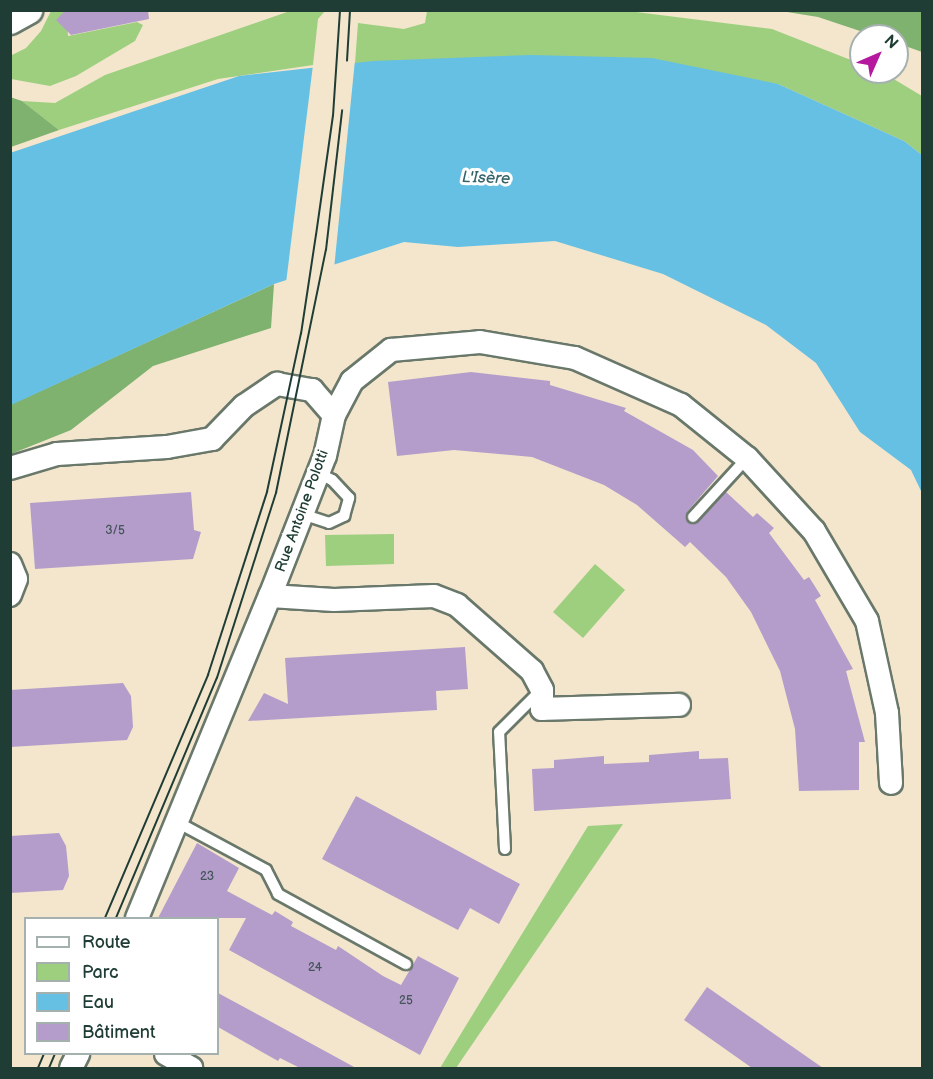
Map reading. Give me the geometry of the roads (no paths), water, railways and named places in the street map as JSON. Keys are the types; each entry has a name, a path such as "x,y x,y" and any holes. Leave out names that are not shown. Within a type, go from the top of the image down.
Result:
{"street":[{"name":"Rue Antoine Polotti","path":"137,917 270,596 318,473 334,415 352,381 391,350 480,342 575,358 681,405 747,458 814,531 867,621 887,713 891,783"},
{"path":"10,468 57,454 167,447 212,439 244,406 277,384 312,390 334,415"},
{"path":"10,564 16,579 10,595"},
{"path":"270,596 334,600 434,596 457,604 500,639 532,671 542,690 542,709 679,705"},
{"path":"169,1055 191,1068"}],"lane":[{"path":"693,517 747,458"},
{"path":"302,514 329,523 344,516 349,498 332,480 318,473"},
{"path":"505,849 499,732 542,690"},
{"path":"177,822 266,870 278,894 405,964"}],"water":[{"name":"L'Isère","path":"531,55 652,58 778,84 904,141 922,155 922,493 911,470 860,432 816,363 766,325 663,274 555,241 458,247 404,242 274,284 11,405 10,153 239,76 373,61"}],"tram line":[{"path":"105,917 208,675 267,492 301,334 316,235 333,116 340,10"},
{"path":"347,61 350,10"},
{"path":"116,917 217,678 276,493 326,250 342,111"},
{"path":"38,1068 44,1055"},
{"path":"49,1068 55,1055"}]}
